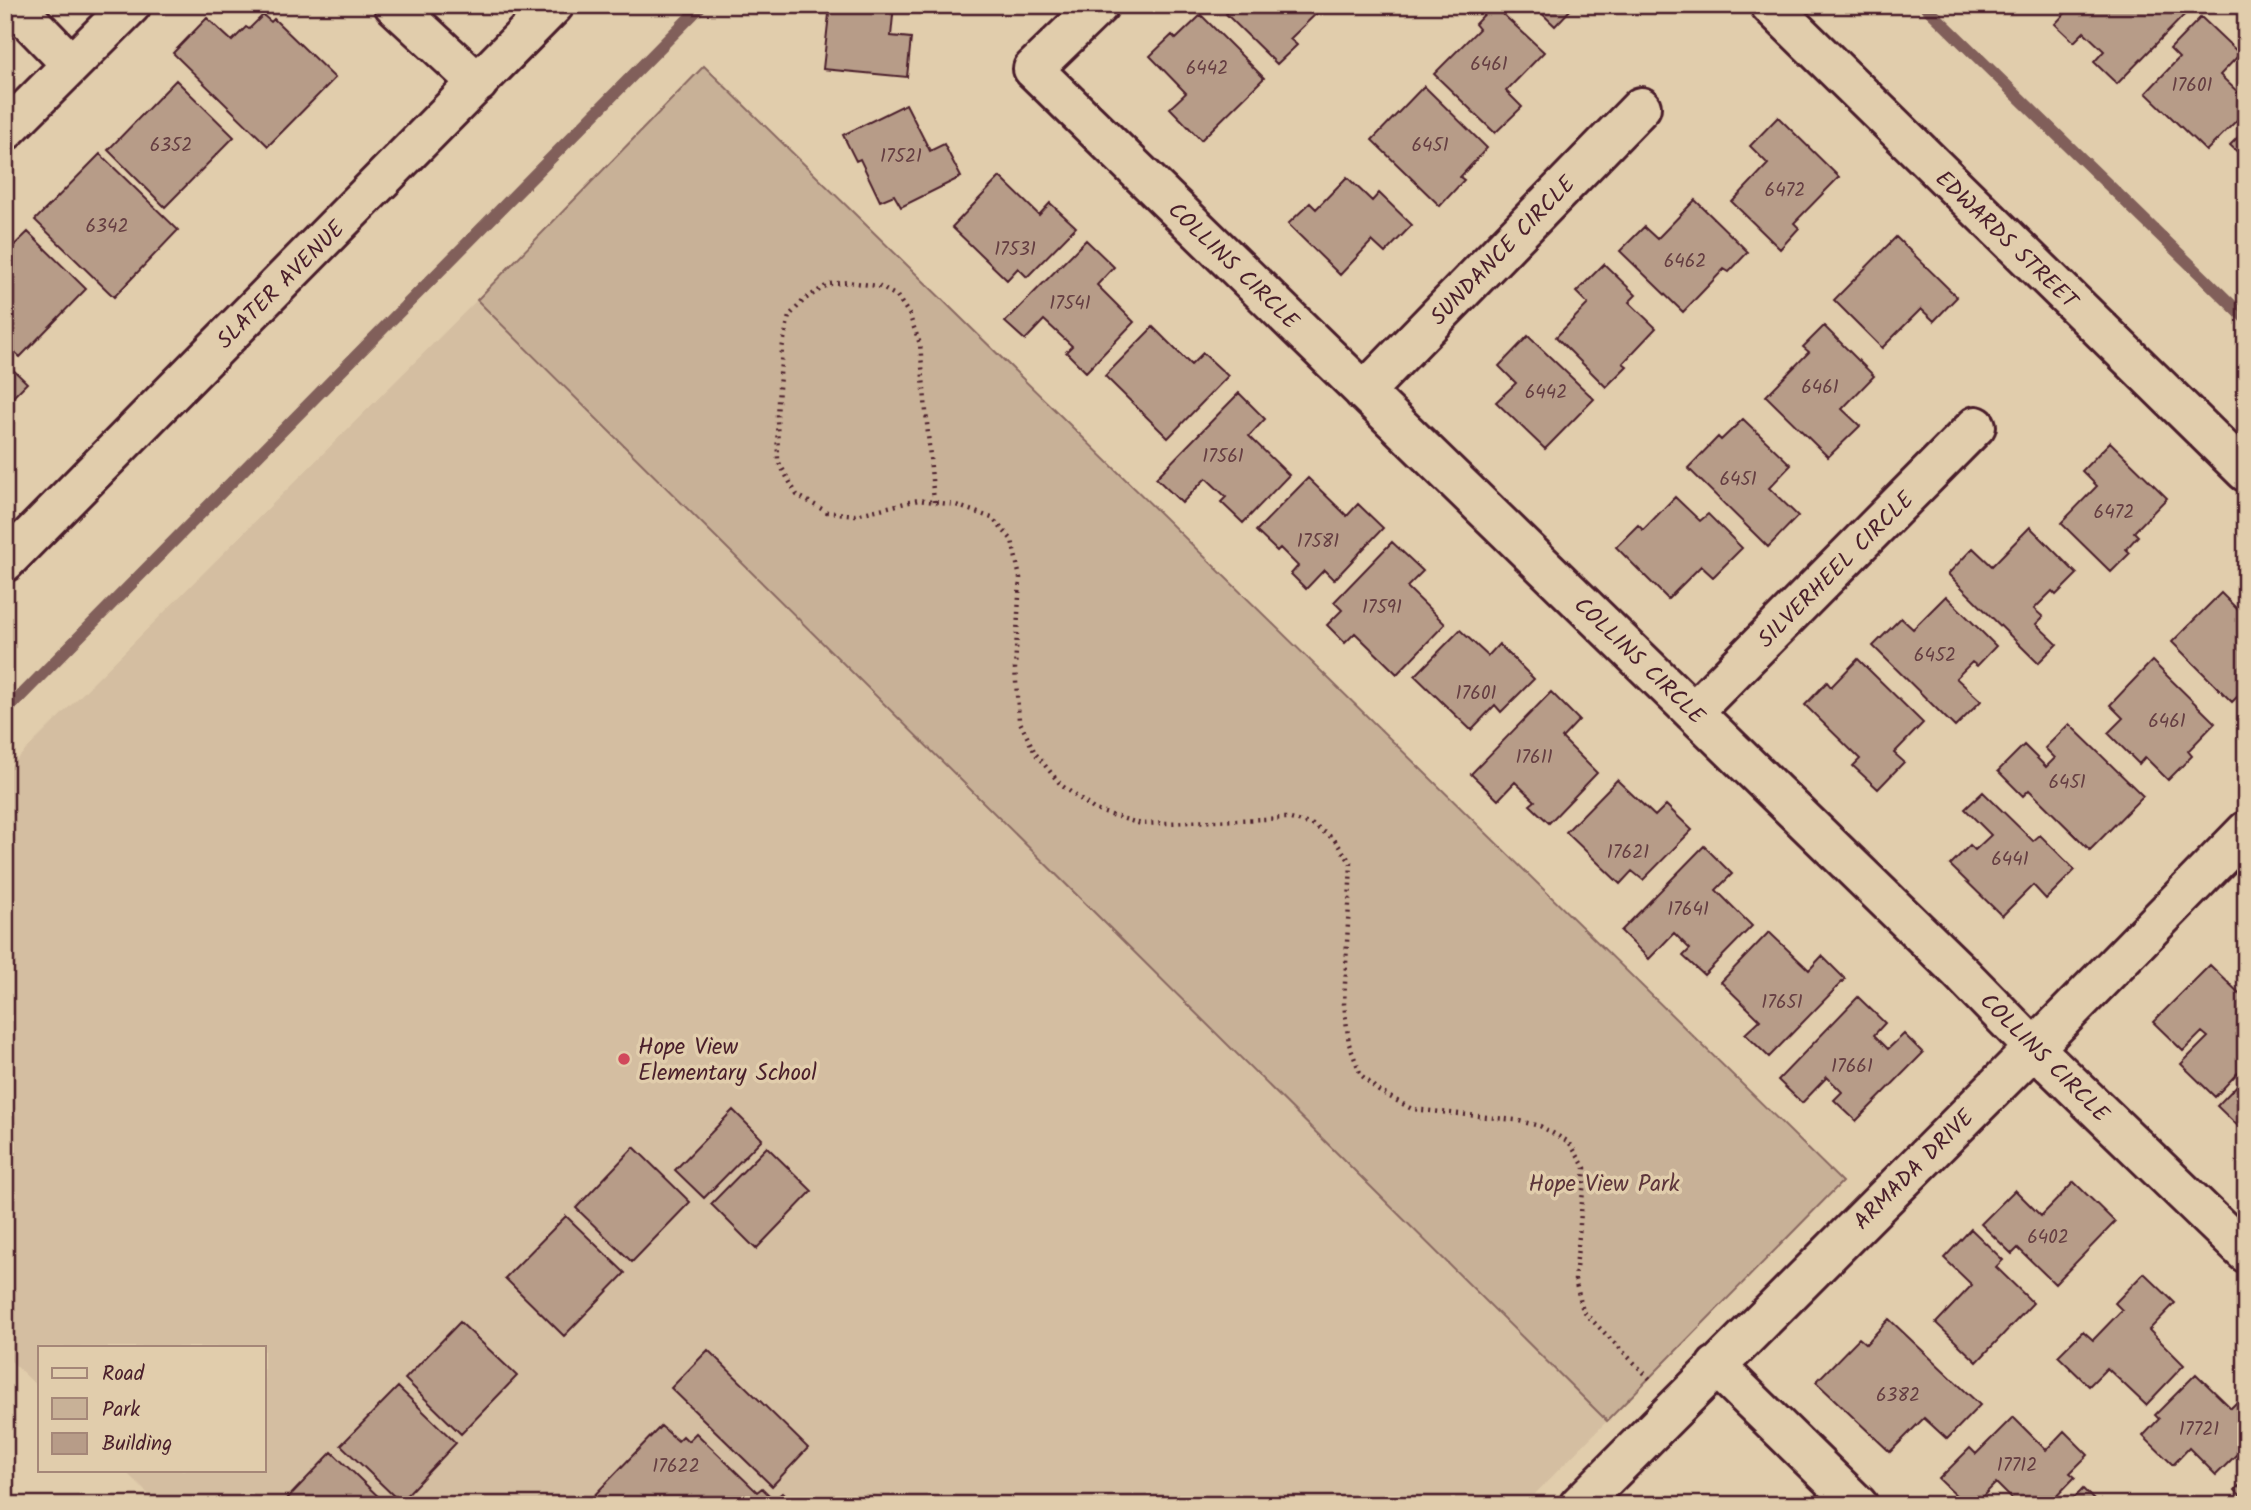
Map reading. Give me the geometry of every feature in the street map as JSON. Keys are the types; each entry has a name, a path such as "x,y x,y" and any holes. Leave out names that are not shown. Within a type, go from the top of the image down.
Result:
{"street":[{"path":"14,5 71,64"},
{"path":"5,131 131,5"},
{"path":"394,5 478,83"},
{"name":"SLATER AVENUE","path":"5,562 554,5"},
{"name":"COLLINS CIRCLE","path":"1098,5 1033,69 2246,1253"},
{"name":"EDWARDS STREET","path":"1770,5 2246,472"},
{"name":"SUNDANCE CIRCLE","path":"1364,392 1641,107"},
{"name":"SILVERHEEL CIRCLE","path":"1693,712 1976,426"},
{"name":"ARMADA DRIVE","path":"1578,1505 2034,1048 2246,831"},
{"path":"1716,1366 1858,1505"}],"path":[{"path":"934,502 920,344 909,314 897,296 878,286 848,282 830,284 805,299 789,316 782,349 777,415 778,461 797,495 827,512 855,515 918,500 956,505 992,518 1012,540 1020,578 1015,669 1018,720 1035,753 1061,785 1095,810 1141,824 1287,817 1313,825 1335,839 1351,863 1344,1004 1349,1044 1361,1075 1379,1091 1412,1109 1515,1120 1540,1126 1569,1142 1585,1168 1575,1280 1583,1311 1676,1406"}],"shaded area":[{"name":"Hope View Elementary School","path":"477,300 1607,1421 1524,1505 159,1505 126,1472 266,1472 266,1346 38,1346 38,1387 5,1355 5,771"}],"green space":[{"name":"Hope View Park","path":"704,66 1842,1182 1607,1421 477,300"}],"building":[{"path":"830,5 894,5 891,36 911,38 907,77 823,69"},
{"path":"1235,5 1324,6 1290,39 1297,45 1277,64 1226,14"},
{"path":"1493,5 1544,52 1506,91 1522,107 1495,133 1434,74 1479,29 1475,24"},
{"path":"1533,5 1575,5 1555,26"},
{"path":"2073,5 2194,5 2117,84 2094,62 2104,51 2084,32 2074,42 2055,24"},
{"path":"263,15 271,22 274,19 335,78 268,146 173,53 207,18 232,41"},
{"path":"1201,15 1264,78 1201,140 1170,108 1186,93 1150,56 1172,35 1176,39"},
{"path":"2201,17 2240,54 2220,75 2246,100 2246,111 2206,151 2146,93 2179,58 2170,49"},
{"path":"176,80 234,137 165,207 108,150"},
{"path":"1424,86 1487,148 1460,177 1464,180 1440,206 1372,140"},
{"path":"906,104 930,151 944,144 961,177 901,207 894,195 880,201 860,159 856,161 843,135"},
{"path":"1778,117 1839,177 1794,223 1799,228 1780,249 1732,202 1768,164 1750,146"},
{"path":"2246,129 2246,160 2230,145"},
{"path":"100,154 178,230 114,297 35,220"},
{"path":"1000,177 1039,215 1050,203 1076,227 1027,277 1018,268 1007,280 952,227"},
{"path":"1347,177 1372,201 1379,193 1412,225 1385,253 1372,241 1340,275 1288,224 1310,203 1316,209"},
{"path":"1695,200 1748,252 1729,272 1724,269 1683,312 1620,251 1644,227 1657,239"},
{"path":"28,232 86,289 20,357 5,343 5,254"},
{"path":"1896,237 1957,297 1934,321 1921,309 1882,348 1834,300"},
{"path":"1086,240 1114,267 1097,285 1134,322 1086,372 1066,352 1072,346 1044,320 1025,340 1005,322"},
{"path":"1604,264 1636,295 1629,302 1656,328 1623,363 1627,366 1606,387 1556,337 1588,304 1576,292"},
{"path":"1824,326 1874,376 1842,409 1860,426 1828,457 1766,396 1809,352 1803,347"},
{"path":"1153,327 1191,365 1203,353 1228,376 1168,438 1105,376"},
{"path":"1528,336 1594,399 1545,449 1496,402 1516,383 1499,366"},
{"path":"5,362 27,383 5,405"},
{"path":"1239,393 1265,419 1249,436 1289,475 1243,523 1221,502 1226,497 1206,478 1182,503 1156,478"},
{"path":"1743,419 1791,465 1769,488 1798,516 1768,547 1688,468 1718,437 1721,440"},
{"path":"2110,442 2167,498 2134,532 2138,536 2126,549 2130,553 2111,572 2061,523 2097,486 2082,471"},
{"path":"1308,478 1347,516 1358,504 1383,528 1334,580 1324,570 1306,589 1291,574 1298,566 1280,548 1277,551 1256,531"},
{"path":"1675,497 1700,521 1708,514 1742,548 1713,577 1701,566 1668,599 1616,547 1638,525 1643,530"},
{"path":"2030,527 2077,574 2056,595 2052,591 2034,609 2043,617 2036,624 2057,644 2038,663 1948,574 1973,548 1992,566"},
{"path":"1392,542 1423,571 1407,587 1445,624 1397,674 1355,633 1345,643 1327,625 1342,610 1334,602"},
{"path":"2221,593 2246,618 2246,688 2232,702 2172,642"},
{"path":"1946,596 1996,646 1977,666 1972,662 1956,678 1981,701 1955,727 1873,646 1901,618 1913,629"},
{"path":"1460,630 1488,656 1499,644 1534,679 1501,712 1495,705 1471,730 1415,676"},
{"path":"1858,659 1923,723 1894,753 1904,762 1878,789 1853,766 1860,759 1805,705 1827,682 1831,687"},
{"path":"2152,661 2215,723 2188,751 2192,756 2168,780 2145,757 2139,764 2108,733 2123,718 2110,705"},
{"path":"1551,692 1579,720 1562,738 1597,773 1549,823 1530,805 1535,801 1515,782 1498,800 1471,774"},
{"path":"2069,724 2143,796 2090,850 2029,790 2023,796 1998,771 2024,745 2046,767 2055,758 2045,748"},
{"path":"1617,780 1655,816 1666,805 1692,830 1643,880 1632,871 1620,884 1566,832"},
{"path":"1983,792 2033,841 2040,835 2075,870 2046,899 2033,885 2002,916 1950,865 1970,845 1975,850 1991,835 1965,809"},
{"path":"1704,846 1732,874 1716,890 1752,926 1704,975 1683,956 1690,949 1674,933 1649,959 1621,931"},
{"path":"1769,932 1809,970 1822,956 1845,979 1769,1057 1745,1034 1760,1020 1721,982"},
{"path":"2210,965 2246,1000 2246,1058 2241,1063 2244,1066 2215,1097 2181,1064 2208,1037 2202,1032 2183,1051 2153,1022"},
{"path":"1858,997 1885,1023 1874,1035 1888,1049 1904,1034 1923,1053 1856,1121 1834,1100 1842,1092 1827,1077 1802,1103 1778,1080"},
{"path":"2246,1076 2246,1134 2217,1106"},
{"path":"733,1110 762,1139 704,1198 675,1170"},
{"path":"634,1147 690,1202 632,1262 576,1208"},
{"path":"767,1147 812,1191 756,1249 711,1204"},
{"path":"2074,1182 2115,1222 2055,1284 2018,1248 2012,1254 1981,1224 2015,1190 2041,1216"},
{"path":"566,1216 625,1273 564,1336 505,1278"},
{"path":"1971,1229 2003,1260 1996,1267 2033,1303 1977,1362 1936,1323 1972,1285 1944,1258"},
{"path":"2144,1273 2175,1303 2149,1330 2184,1365 2146,1405 2107,1368 2089,1386 2058,1356 2083,1331 2093,1340 2122,1310 2115,1303"},
{"path":"1889,1319 1980,1405 1947,1439 1924,1418 1890,1452 1816,1382 1859,1338 1866,1344"},
{"path":"460,1322 517,1376 461,1434 405,1379"},
{"path":"708,1350 808,1448 772,1486 671,1388"},
{"path":"2196,1374 2231,1408 2246,1393 2246,1445 2216,1475 2189,1448 2173,1465 2143,1436 2159,1419 2155,1415"},
{"path":"398,1387 456,1443 400,1502 341,1445"},
{"path":"2013,1417 2046,1450 2064,1431 2088,1455 2070,1473 2075,1477 2048,1505 2018,1505 1996,1483 1974,1505 1966,1505 1939,1479 1970,1448 1976,1454"},
{"path":"661,1426 678,1441 683,1436 688,1441 696,1433 757,1492 762,1488 774,1500 783,1492 796,1505 585,1505"},
{"path":"332,1452 387,1505 281,1505"},
{"path":"2246,1479 2246,1501 2235,1490"},
{"path":"2083,1489 2099,1505 2067,1505"}],"waterway":[{"path":"5,712 702,5"},
{"path":"1924,5 2246,319"}],"place":[{"name":"Hope View Elementary School","path":"624,1059"}]}
